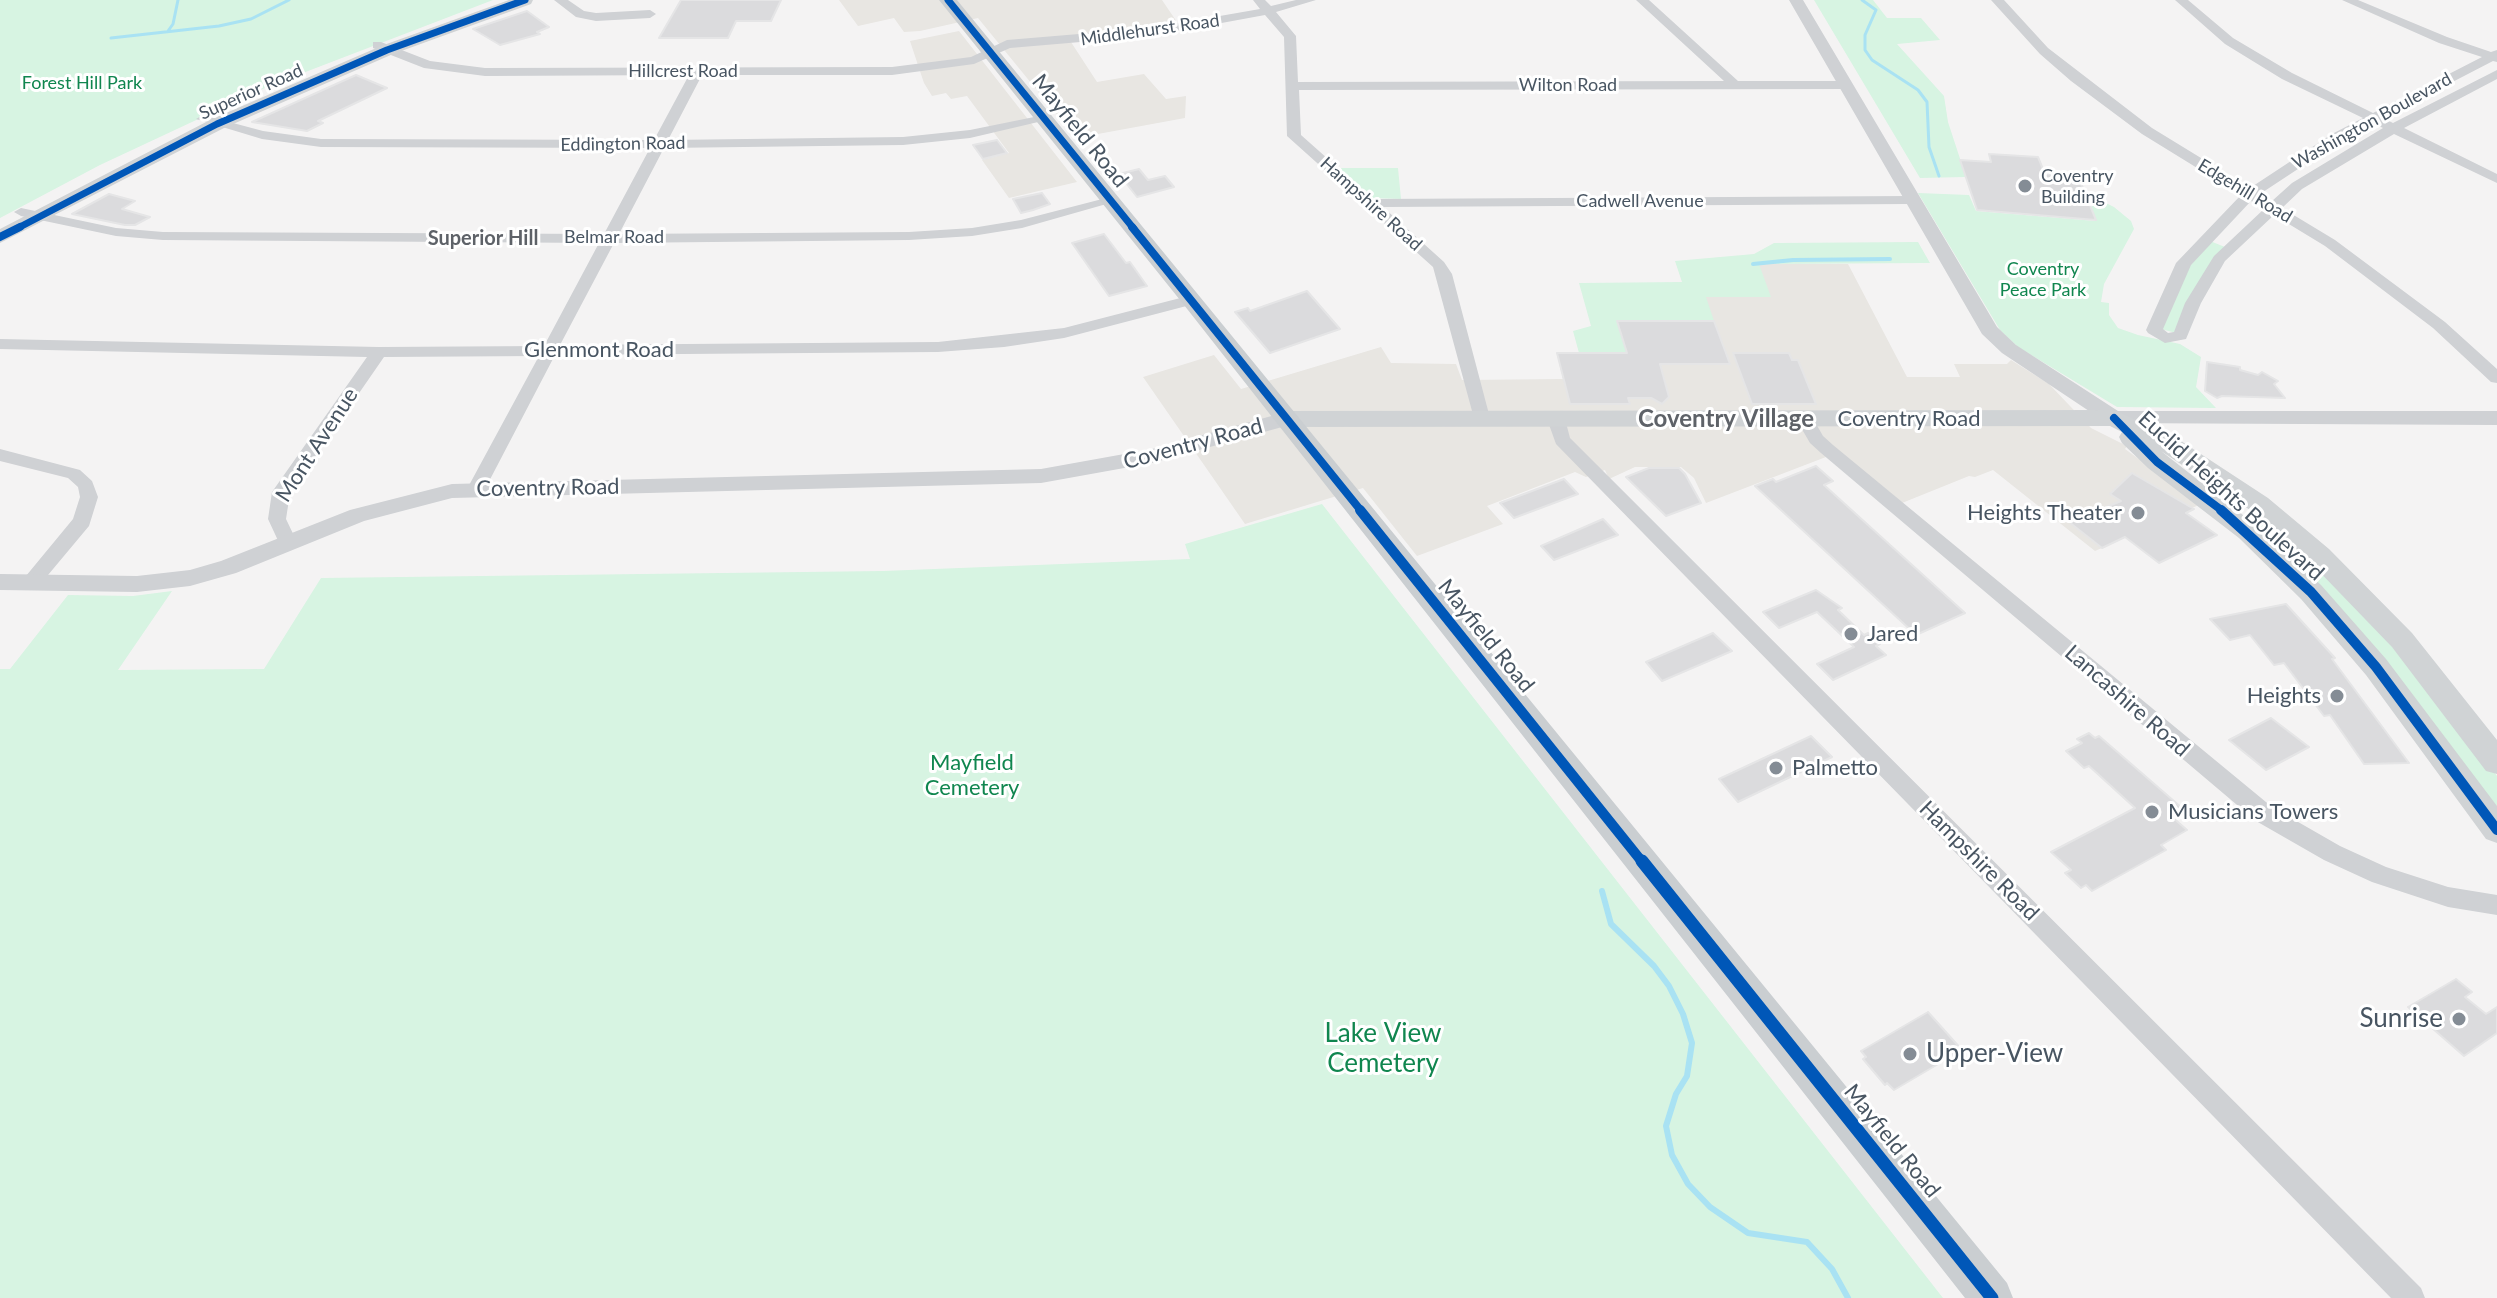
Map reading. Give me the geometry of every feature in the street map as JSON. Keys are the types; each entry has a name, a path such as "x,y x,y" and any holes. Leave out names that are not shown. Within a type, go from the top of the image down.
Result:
{"main road":[{"name":"Superior Road","path":"0,224 29,214 210,122 503,0"},
{"name":"Superior Road","path":"382,48 525,0"},
{"name":"Mayfield Road","path":"948,0 1992,1298"},
{"name":"Superior Road","path":"0,237 29,214"},
{"name":"Coventry Road","path":"1286,419 2114,418"},
{"name":"Euclid Heights Boulevard","path":"2114,418 2206,467 2299,537 2393,630 2497,762"},
{"name":"Euclid Heights Boulevard","path":"2114,418 2157,462 2228,515 2311,592 2384,677 2497,830"}],"street":[{"path":"560,0 580,14 596,17 650,14"},
{"name":"Middlehurst Road","path":"991,54 1007,44 1128,36 1262,5 1310,0"},
{"path":"1642,0 1733,83"},
{"name":"Euclid Heights Boulevard","path":"1796,0 1993,335 2114,418"},
{"name":"Edgehill Road","path":"1997,0 2044,51 2076,78 2158,138 2273,206 2393,288 2497,378"},
{"path":"2181,0 2214,30 2256,58 2497,179"},
{"path":"2348,0 2391,20 2496,56"},
{"name":"Hampshire Road","path":"1262,5 1290,36 1294,136 1439,265 1444,274 1481,418"},
{"name":"Hillcrest Road","path":"382,48 428,65 466,71 907,70 952,65 991,54"},
{"name":"Washington Boulevard","path":"2496,56 2371,118 2298,160 2251,193 2184,263 2154,326 2159,336 2171,339 2180,336 2207,274 2273,206 2327,166 2497,74"},
{"path":"476,489 698,70"},
{"name":"Wilton Road","path":"1293,86 1844,85"},
{"name":"Eddington Road","path":"210,122 262,135 348,145 658,144 903,141 970,134 1044,119"},
{"name":"Cadwell Avenue","path":"1368,203 1911,200"},
{"name":"Belmar Road","path":"29,214 116,232 163,236 941,235 1022,224 1110,201"},
{"name":"Glenmont Road","path":"0,344 379,352 938,347 1064,333 1192,300"},
{"name":"Mont Avenue","path":"288,542 277,519 281,492 379,352"},
{"name":"Coventry Road","path":"2114,418 2497,418"},
{"name":"Coventry Road","path":"0,582 137,584 166,581 228,567 390,505 476,489 1041,476 1152,456 1286,419"},
{"name":"Hampshire Road","path":"1556,419 1562,440 2411,1298"},
{"name":"Lancashire Road","path":"1805,419 1816,439 1827,449 2246,802 2354,865 2425,891 2497,905"},
{"path":"0,455 74,474 86,485 89,497 82,521 31,582"}],"shaded area":[{"path":"839,0 1162,0 1179,25 1069,39 1097,82 1144,74 1166,99 1186,96 1185,118 1076,138 978,18 904,32 894,18 858,26"},
{"path":"959,31 1077,182 1009,198 982,160 1009,153 967,96 951,99 946,93 932,96 924,83 910,41"},
{"path":"1758,264 1848,264 1907,377 1960,377 1954,364 2007,364 2011,360 2049,384 2091,428 2127,446 2125,449 2201,504 2095,551 1993,470 1975,477 1969,476 1902,503 1839,452 1706,503 1694,478 1681,467 1635,467 1609,479 1605,470 1586,477 1575,472 1487,506 1503,524 1417,556 1363,488 1245,524 1143,377 1214,355 1241,389 1381,347 1391,363 1456,364 1462,380 1563,379 1557,353 1626,352 1617,321 1713,321 1705,297"}],"green space":[{"name":"Forest Hill Park","path":"0,0 493,0 269,86 100,165 0,218"},
{"path":"1814,0 1873,0 1887,18 1921,18 1940,40 1897,44 1944,96 1948,122 1966,177 1920,178"},
{"path":"1337,168 1398,168 1401,199 1371,198"},
{"name":"Coventry Peace Park","path":"1918,193 1969,195 1976,211 2096,221 2088,194 2114,207 2131,221 2134,229 2104,284 2101,302 2109,303 2109,315 2118,328 2180,344 2201,357 2196,387 2216,408 2117,407 2018,347 2000,330"},
{"path":"2210,241 2225,247 2176,333 2161,329 2189,267"},
{"path":"1918,242 1930,263 1759,264 1771,297 1706,297 1714,321 1618,321 1627,353 1579,353 1573,331 1591,326 1579,283 1682,282 1675,261 1754,254 1774,243"},
{"path":"1322,504 1943,1298 0,1298 0,669 10,669 68,595 133,596 172,591 118,670 264,669 321,578 883,571 1190,559 1185,544"},
{"path":"2257,519 2272,523 2407,658 2497,776 2497,816 2251,525"}],"building":[{"path":"681,0 781,0 771,21 736,21 728,38 659,38"},
{"path":"527,11 549,27 537,32 540,34 500,45 473,29"},
{"path":"356,75 387,88 318,121 323,123 307,131 252,122"},
{"path":"997,140 1007,153 983,159 973,145"},
{"name":"Coventry Building","path":"1989,154 2038,157 2045,174 2078,176 2096,220 1977,210 1960,160 1991,162"},
{"path":"1139,169 1148,180 1165,176 1174,187 1137,197 1119,174"},
{"path":"1042,193 1050,204 1021,213 1013,199"},
{"path":"109,194 135,201 122,209 150,217 135,225 125,225 72,214"},
{"path":"1104,234 1147,286 1109,296 1072,243"},
{"path":"1307,291 1340,329 1270,353 1235,312 1248,308 1250,311"},
{"path":"1617,321 1714,321 1730,364 1660,364 1669,397 1662,404 1651,398 1628,398 1630,404 1570,404 1557,353 1627,353"},
{"path":"1733,353 1789,353 1792,360 1798,360 1816,404 1752,404"},
{"path":"2207,362 2240,367 2240,370 2258,375 2262,372 2278,381 2274,384 2285,398 2217,398 2205,391"},
{"path":"1816,466 1833,481 1824,485 1965,613 1916,635 1755,486 1773,479 1776,482"},
{"path":"1649,468 1679,468 1701,503 1666,516 1626,477"},
{"name":"Heights Theater","path":"2132,473 2194,509 2186,513 2217,535 2159,563 2125,537 2102,548 2069,522 2121,501 2110,494"},
{"path":"1564,479 1578,494 1514,518 1500,503"},
{"path":"1603,519 1618,535 1554,560 1541,546"},
{"name":"Jared","path":"1816,590 1842,608 1838,610 1864,635 1868,633 1880,644 1876,646 1886,655 1833,680 1817,664 1854,647 1817,612 1779,628 1763,612"},
{"path":"2286,604 2335,658 2332,659 2409,763 2364,764 2330,715 2324,716 2284,663 2274,665 2250,635 2230,640 2210,619"},
{"path":"1713,633 1732,651 1662,681 1646,662"},
{"path":"2271,718 2309,747 2266,770 2229,740"},
{"name":"Musicians Towers","path":"2089,733 2095,738 2099,736 2182,808 2170,815 2187,830 2161,845 2166,850 2092,891 2086,885 2081,888 2065,873 2071,870 2051,852 2135,808 2089,766 2084,768 2066,751 2082,743 2077,739"},
{"name":"Palmetto","path":"1811,736 1832,757 1738,802 1719,779"},
{"name":"Sunrise","path":"2456,979 2472,992 2465,997 2486,1014 2497,1007 2497,1033 2464,1056 2408,1007"},
{"name":"Upper-View","path":"1928,1012 1962,1050 1894,1090 1887,1083 1885,1085 1863,1059 1866,1057 1861,1051"}],"waterway":[{"path":"168,31 173,24 178,0"},
{"path":"111,38 219,26 251,19 289,0"},
{"path":"1862,0 1876,10 1865,35 1865,50 1872,60 1918,90 1927,102 1929,147 1939,176"},
{"path":"1753,264 1793,260 1890,259"},
{"path":"1602,891 1611,924 1654,966 1669,986 1683,1014 1692,1043 1687,1076 1676,1094 1666,1126 1672,1155 1688,1184 1710,1207 1748,1233 1807,1242 1832,1269 1848,1298"}],"cycle path":[{"path":"0,237 217,124 387,50 525,0"},
{"path":"948,0 1992,1298"},
{"path":"2114,418 2157,462 2228,515 2311,592 2376,667 2497,830"}],"place":[{"name":"Coventry Building","path":"2025,186"},
{"name":"Heights Theater","path":"2138,513"},
{"name":"Jared","path":"1851,634"},
{"name":"Heights","path":"2337,696"},
{"name":"Palmetto","path":"1776,768"},
{"name":"Musicians Towers","path":"2152,812"},
{"name":"Sunrise","path":"2459,1019"},
{"name":"Upper-View","path":"1910,1054"}],"district":[{"name":"Superior Hill","path":"483,239"},
{"name":"Coventry Village","path":"1726,419"}],"park label":[{"name":"Mayfield Cemetery","path":"972,776"},
{"name":"Lake View Cemetery","path":"1383,1049"}]}
